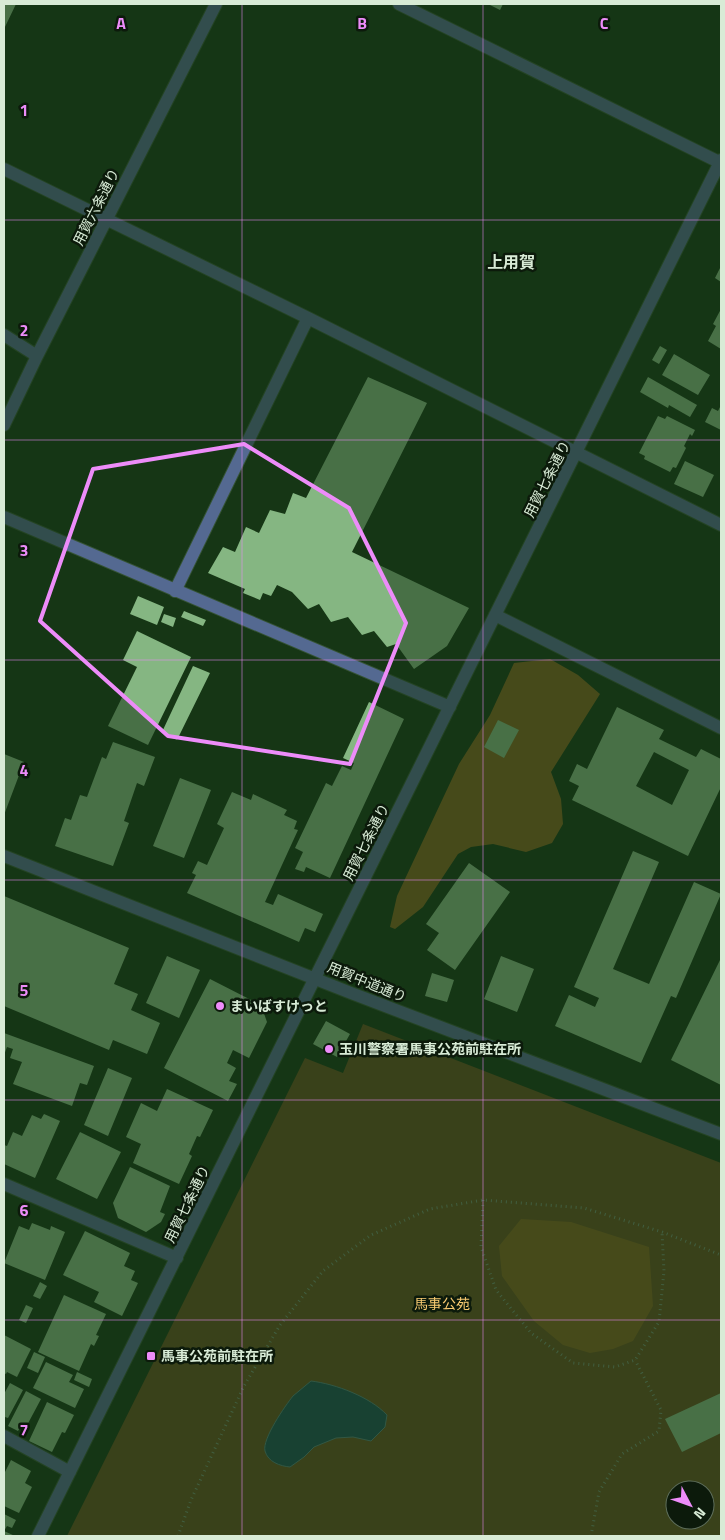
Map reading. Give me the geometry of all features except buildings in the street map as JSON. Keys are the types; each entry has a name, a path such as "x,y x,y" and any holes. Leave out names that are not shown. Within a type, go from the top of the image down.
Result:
{"street":[{"name":"用賀六条通り","path":"4,425 37,356 216,4"},
{"path":"399,4 721,162"},
{"name":"用賀七条通り","path":"38,1536 721,162"},
{"path":"4,169 308,318 721,526"},
{"path":"175,591 308,318"},
{"path":"4,335 37,356"},
{"path":"4,517 450,707"},
{"path":"495,615 721,728"},
{"name":"用賀中道通り","path":"4,856 721,1134"},
{"path":"4,1184 177,1258"},
{"path":"4,1436 70,1472"}],"path":[{"path":"483,1200 481,1247 496,1290 531,1333 573,1363 615,1367 635,1360 659,1322 664,1271 662,1232"},
{"path":"178,1536 191,1500 244,1386 280,1325 323,1271 371,1235 430,1209 483,1200 584,1208 662,1232 721,1255"},
{"path":"591,1536 599,1492 622,1454 659,1431 661,1410 635,1360"}],"highlighted area":[{"path":"244,444 349,508 406,623 350,764 168,736 40,621 93,469"}],"green space":[{"name":"馬事公苑","path":"363,1024 721,1163 721,1536 67,1536 305,1058 343,1073"}],"shaded area":[{"path":"550,659 578,675 600,694 551,772 561,799 563,824 552,843 526,852 493,844 471,847 458,854 423,907 395,929 390,927 397,896 459,764 490,715 514,663"},
{"path":"521,1219 571,1222 649,1247 653,1306 633,1341 613,1349 590,1353 563,1345 534,1321 502,1276 499,1246"}],"water":[{"path":"311,1381 342,1388 380,1408 387,1415 385,1427 371,1441 353,1437 336,1438 314,1447 290,1467 278,1464 269,1458 265,1451 267,1439 289,1401"}],"place":[{"name":"まいばすけっと","path":"220,1006"},
{"name":"玉川警察署馬事公苑前駐在所","path":"329,1049"},
{"name":"馬事公苑前駐在所","path":"151,1356"}],"district":[{"name":"上用賀","path":"511,262"}]}
